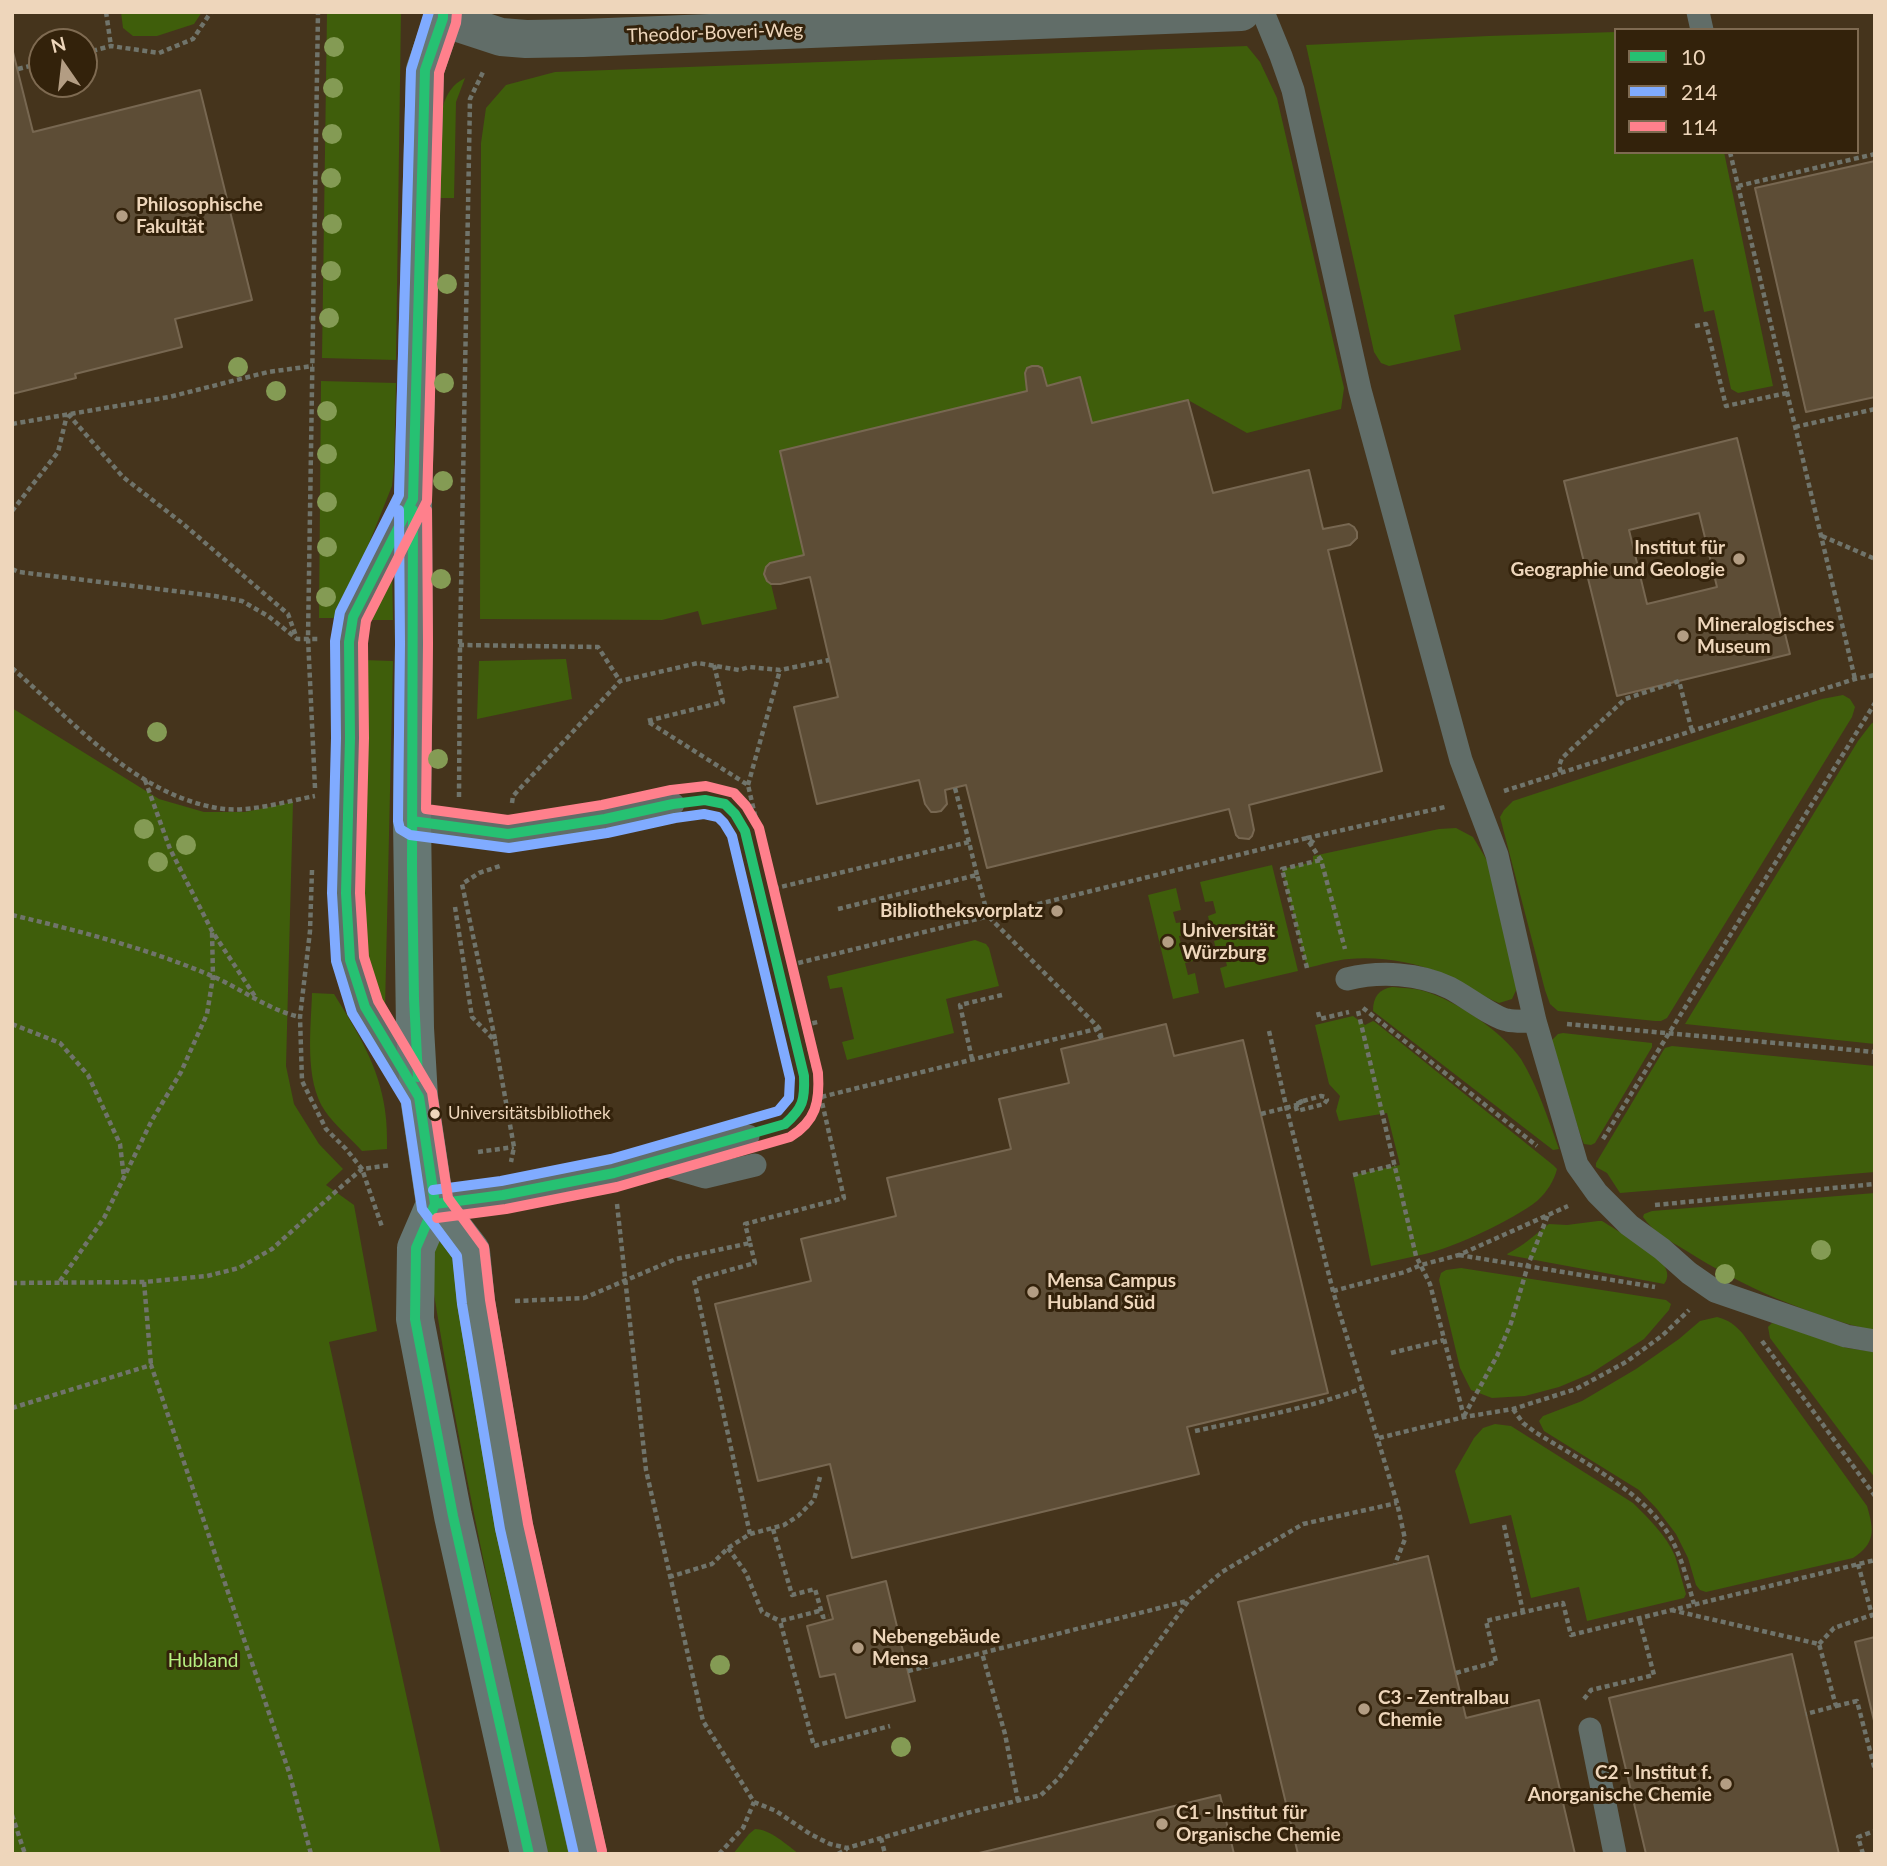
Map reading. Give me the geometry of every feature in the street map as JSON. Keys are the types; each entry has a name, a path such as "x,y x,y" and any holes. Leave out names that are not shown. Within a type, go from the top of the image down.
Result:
{"street":[{"name":"Theodor-Boveri-Weg","path":"443,15 501,37 526,39 1241,12"},
{"path":"443,15 425,70 413,499 412,821 415,1028 419,1097 435,1204 471,1251 476,1302 514,1527 588,1854"},
{"path":"435,1204 416,1248 415,1319 453,1516 529,1854"}],"lane":[{"path":"1263,12 1293,90 1360,390 1461,760 1497,855 1535,1021 1577,1165 1605,1201 1629,1225 1715,1291 1846,1336 1875,1341"},
{"path":"413,499 353,617 349,642 350,738 346,892 350,960 365,1007 419,1097"},
{"path":"412,821 508,834 604,819 673,804"},
{"path":"1352,978 1392,974 1421,978 1448,987 1504,1020 1535,1021"},
{"path":"435,1204 503,1195 614,1173 748,1136"},
{"path":"654,1162 705,1177 755,1165"},
{"path":"1590,1728 1615,1854"}],"path":[{"path":"106,12 111,46"},
{"path":"98,49 111,46 159,52 193,39 211,12"},
{"path":"314,809 307,638 318,12"},
{"path":"18,69 28,66"},
{"path":"454,826 458,798 470,99 486,66"},
{"path":"1730,154 1855,679"},
{"path":"1738,186 1875,154"},
{"path":"1695,326 1706,324 1726,406 1787,393"},
{"path":"12,424 169,397 268,372 313,366"},
{"path":"1795,426 1875,409"},
{"path":"12,512 58,452 68,414"},
{"path":"68,414 123,477 182,523 288,614 297,639"},
{"path":"1821,536 1875,559"},
{"path":"12,569 242,601 268,616 297,639 349,642"},
{"path":"414,643 598,647 620,681 698,663 739,670 749,667 780,670 828,660"},
{"path":"714,665 723,702 648,721 748,785"},
{"path":"12,667 95,744 145,780 174,796 225,809 249,808 315,796"},
{"path":"750,1534 694,1280 755,1263 745,1224 844,1198 748,785 780,670"},
{"path":"790,965 1307,838 1475,800 1855,679 1875,675"},
{"path":"1561,772 1559,766 1562,758 1625,699 1679,681 1692,731"},
{"path":"1307,838 1321,860 1352,978 1363,1009 1528,1139 1557,1160 1583,1173 1875,703"},
{"path":"145,780 170,849 212,931 256,999"},
{"path":"821,1097 1096,1029 1102,1040 1099,1028 988,916 955,788"},
{"path":"1307,838 1314,843"},
{"path":"772,889 969,842"},
{"path":"1307,968 1282,869 1321,860"},
{"path":"312,863 310,931 300,1017 302,1081 326,1129 362,1169"},
{"path":"838,909 977,875"},
{"path":"455,906 472,1017 495,1041 514,1147 503,1195"},
{"path":"12,915 136,949 213,976 284,1013 300,1017"},
{"path":"60,1282 104,1218 152,1120 181,1072 207,1014 213,976 212,931"},
{"path":"972,1059 960,1005 1002,995"},
{"path":"1318,1012 1320,1019 1355,1011 1416,1256 1430,1284 1464,1417"},
{"path":"1535,1021 1875,1052"},
{"path":"804,1026 818,1022"},
{"path":"12,1024 60,1043 88,1075 120,1144 124,1178"},
{"path":"1269,1031 1333,1291 1398,1503 1405,1539 1395,1564"},
{"path":"1287,1110 1296,1107 1295,1104 1321,1096 1327,1100 1324,1104 1297,1111 1296,1107"},
{"path":"1261,1114 1301,1104 1303,1101"},
{"path":"478,1152 514,1147"},
{"path":"12,1283 144,1282 207,1276 239,1268 272,1250 362,1169 395,1164"},
{"path":"1353,1175 1395,1165"},
{"path":"614,1173 646,1470 703,1721 754,1802 776,1811 830,1844 847,1848"},
{"path":"1333,1291 1459,1255 1548,1214 1605,1201 1875,1184"},
{"path":"1464,1417 1497,1356 1511,1323 1528,1265 1548,1214"},
{"path":"476,1302 584,1298 676,1259 750,1243"},
{"path":"1459,1255 1673,1290 1715,1291"},
{"path":"144,1282 150,1365 289,1772 311,1854"},
{"path":"1379,1438 1464,1417 1513,1409 1576,1389 1626,1362 1663,1335 1694,1305 1715,1291"},
{"path":"1748,1303 1749,1324 1875,1496"},
{"path":"1391,1353 1444,1340"},
{"path":"12,1408 150,1365"},
{"path":"1195,1431 1275,1413 1363,1388"},
{"path":"1513,1409 1535,1432 1631,1492 1654,1516 1672,1540 1685,1571 1694,1604"},
{"path":"670,1577 712,1564 728,1548 750,1534 784,1525 798,1516 814,1500 820,1477"},
{"path":"838,1854 847,1848 967,1813 1041,1795 1059,1778 1189,1600 1222,1573 1303,1524 1398,1503"},
{"path":"1504,1525 1522,1612"},
{"path":"773,1529 792,1595 815,1589 823,1617 829,1616"},
{"path":"728,1548 746,1573 762,1612 780,1621 819,1611"},
{"path":"1456,1673 1496,1662 1486,1620 1563,1603 1571,1635 1875,1560"},
{"path":"1819,1644 1835,1628 1873,1618 1858,1564"},
{"path":"908,1671 1189,1600"},
{"path":"1670,1610 1819,1644"},
{"path":"1591,1690 1654,1675 1639,1618"},
{"path":"780,1621 814,1746 890,1726"},
{"path":"1819,1644 1836,1706"},
{"path":"982,1653 1005,1734 1018,1801"},
{"path":"1806,1714 1857,1701 1875,1770"},
{"path":"719,1854 743,1828 754,1802"},
{"path":"12,1815 25,1854"},
{"path":"1863,1854 1858,1837 1875,1831"},
{"path":"881,1838 885,1854"}],"green space":[{"path":"121,12 202,12 194,24 157,36 133,36 123,28"},
{"path":"327,12 401,12 396,360 322,358"},
{"path":"1614,32 1614,154 1724,154 1773,386 1738,393 1731,389 1714,310 1704,312 1693,259 1454,315 1461,350 1389,366 1381,363 1374,352 1306,45"},
{"path":"1247,46 1260,62 1277,98 1344,388 1341,409 1247,433 1188,400 1092,423 1080,378 1047,386 1042,370 1035,365 1028,369 1025,375 1027,391 781,451 804,555 770,563 766,567 765,578 771,584 777,609 702,625 698,611 662,620 480,619 481,143 486,108 506,85 555,72"},
{"path":"465,78 456,102 454,198 440,198 443,106 451,89"},
{"path":"321,381 396,383 392,486 339,618 319,618"},
{"path":"392,567 393,620 370,620"},
{"path":"566,659 572,699 477,719 479,661"},
{"path":"363,660 393,661 385,1009 368,974 359,936"},
{"path":"1843,695 1850,699 1855,707 1852,717 1667,1018 1655,1021 1558,1011 1550,1004 1500,817 1504,810 1513,801 1822,699"},
{"name":"Hubland","path":"12,708 159,799 204,812 245,812 293,802 286,1066 294,1104 319,1144 343,1169 326,1185 354,1205 377,1331 329,1342 441,1854 12,1854"},
{"path":"1875,721 1875,1044 1685,1024 1858,741"},
{"path":"1456,828 1473,837 1488,862 1518,986 1512,999 1499,1003 1441,973 1396,961 1349,959 1307,968 1282,869 1313,862 1313,856 1439,829"},
{"path":"1272,865 1298,971 1225,988 1220,968 1227,966 1224,953 1217,955 1214,941 1221,939 1218,927 1211,929 1208,916 1216,913 1213,901 1205,902 1200,882"},
{"path":"1176,888 1181,910 1173,912 1176,923 1183,922 1186,935 1179,936 1182,948 1189,947 1193,961 1185,963 1188,975 1195,973 1199,993 1173,999 1148,895"},
{"path":"975,940 989,948 999,986 946,999 954,1033 847,1060 842,1042 854,1039 842,987 830,989 827,976"},
{"path":"1392,987 1416,989 1436,995 1477,1018 1503,1038 1527,1070 1559,1149 1553,1150 1373,1011 1378,994"},
{"path":"312,993 334,994 366,1049 382,1094 387,1149 362,1151 329,1116 318,1098 310,1054"},
{"path":"1353,1016 1365,1025 1375,1022 1553,1165 1557,1169 1556,1173 1541,1198 1499,1224 1452,1245 1371,1266 1353,1175 1400,1165 1387,1113 1339,1121 1336,1111 1340,1096 1329,1084 1315,1025"},
{"path":"1563,1033 1652,1043 1595,1143 1591,1145 1584,1144 1581,1137 1552,1046 1552,1040"},
{"path":"1672,1046 1875,1066 1875,1172 1620,1193 1607,1173 1596,1167 1596,1163 1663,1051"},
{"path":"1875,1193 1875,1331 1825,1317 1753,1288 1668,1240 1643,1217 1652,1211"},
{"path":"1602,1221 1659,1259 1667,1272 1664,1284 1507,1254 1549,1224"},
{"path":"434,1243 449,1243 573,1854 547,1854 483,1556 453,1406 428,1255"},
{"path":"1461,1268 1666,1300 1671,1304 1644,1339 1590,1374 1559,1387 1525,1396 1492,1398 1471,1390 1460,1368 1439,1280 1441,1273 1446,1270"},
{"path":"1717,1317 1731,1323 1743,1334 1867,1506 1871,1535 1866,1547 1853,1558 1706,1592 1700,1590 1676,1534 1639,1490 1544,1431 1539,1421 1543,1416 1582,1401 1636,1369 1700,1321"},
{"path":"1772,1323 1847,1348 1875,1352 1875,1478 1770,1338 1768,1327"},
{"path":"1495,1424 1511,1426 1633,1503 1657,1528 1671,1548 1686,1594 1684,1598 1587,1621 1579,1587 1531,1598 1511,1515 1470,1524 1455,1471 1474,1438 1483,1428"},
{"path":"755,1829 772,1835 799,1854 733,1854"}],"building":[{"name":"Philosophische Fakultät","path":"12,48 33,132 200,90 252,300 175,319 182,347 75,374 76,378 12,394"},
{"path":"1875,161 1875,397 1806,412 1755,188"},
{"path":"1027,368 1042,368 1047,386 1080,377 1092,423 1188,400 1213,493 1309,470 1323,529 1349,524 1357,532 1357,538 1350,545 1328,550 1382,771 1249,805 1254,830 1249,839 1236,835 1229,809 987,868 966,785 945,790 947,804 941,811 936,812 931,812 925,804 919,780 817,804 794,707 838,697 810,577 771,584 764,574 770,563 804,555 780,451 1027,391 1025,373"},
{"name":"Institut für Geographie und Geologie","path":"1737,438 1790,654 1617,696 1564,481","holes":["1699,513 1717,587 1647,604 1629,530"]},
{"name":"Mensa Campus Hubland Süd","path":"1166,1024 1174,1056 1243,1040 1328,1393 1187,1427 1199,1474 852,1558 830,1464 758,1481 715,1304 811,1281 801,1239 896,1216 887,1178 1011,1149 999,1099 1069,1083 1061,1049"},
{"name":"C3 - Zentralbau Chemie","path":"1428,1556 1466,1718 1539,1700 1575,1854 1298,1854 1238,1602"},
{"name":"Nebengebäude Mensa","path":"886,1581 915,1701 846,1718 835,1674 820,1677 807,1626 833,1619 827,1596"},
{"path":"1875,1637 1875,1725 1855,1642"},
{"name":"C2 - Institut f. Anorganische Chemie","path":"1792,1654 1839,1854 1646,1854 1609,1698"},
{"name":"C1 - Institut für Organische Chemie","path":"1220,1795 1234,1854 975,1854"}],"transit line":[{"name":"214","path":"429,12 411,70 399,495 340,612 335,641 336,738 332,893 336,961 352,1013 406,1102 422,1209 457,1256 462,1304 500,1529 574,1854"},
{"name":"10","path":"443,12 425,70 413,499 353,617 349,642 350,738 346,893 350,960 365,1007 419,1097 435,1204 416,1248 415,1319 453,1516 529,1854"},
{"name":"114","path":"457,12 456,23 439,73 427,501 366,621 363,643 364,738 360,893 364,957 378,1001 432,1092 448,1198 484,1247 490,1300 528,1524 602,1851"},
{"name":"214","path":"399,510 400,829 410,835 509,848 607,833 675,818 704,814 718,817 732,836 790,1078 789,1098 778,1111 611,1159 501,1181 433,1190"},
{"name":"10","path":"413,510 412,867 418,1077"},
{"name":"114","path":"427,510 426,809 508,820 602,805 671,790 706,786 734,793 746,806 759,828 818,1073 817,1102 811,1117 790,1137 617,1187 506,1209 437,1218"},
{"name":"10","path":"412,821 508,834 605,819 673,804 705,800 725,804 745,831 804,1076 802,1103 785,1124 614,1173 503,1195 435,1204"}],"place":[{"name":"Philosophische Fakultät","path":"122,216"},
{"name":"Institut für Geographie und Geologie","path":"1739,559"},
{"name":"Mineralogisches Museum","path":"1683,636"},
{"name":"Bibliotheksvorplatz","path":"1057,911"},
{"name":"Universität Würzburg","path":"1168,942"},
{"name":"Universitätsbibliothek","path":"435,1114"},
{"name":"Mensa Campus Hubland Süd","path":"1033,1292"},
{"name":"Nebengebäude Mensa","path":"858,1648"},
{"name":"C3 - Zentralbau Chemie","path":"1364,1709"},
{"name":"C2 - Institut f. Anorganische Chemie","path":"1726,1784"},
{"name":"C1 - Institut für Organische Chemie","path":"1162,1824"}]}
